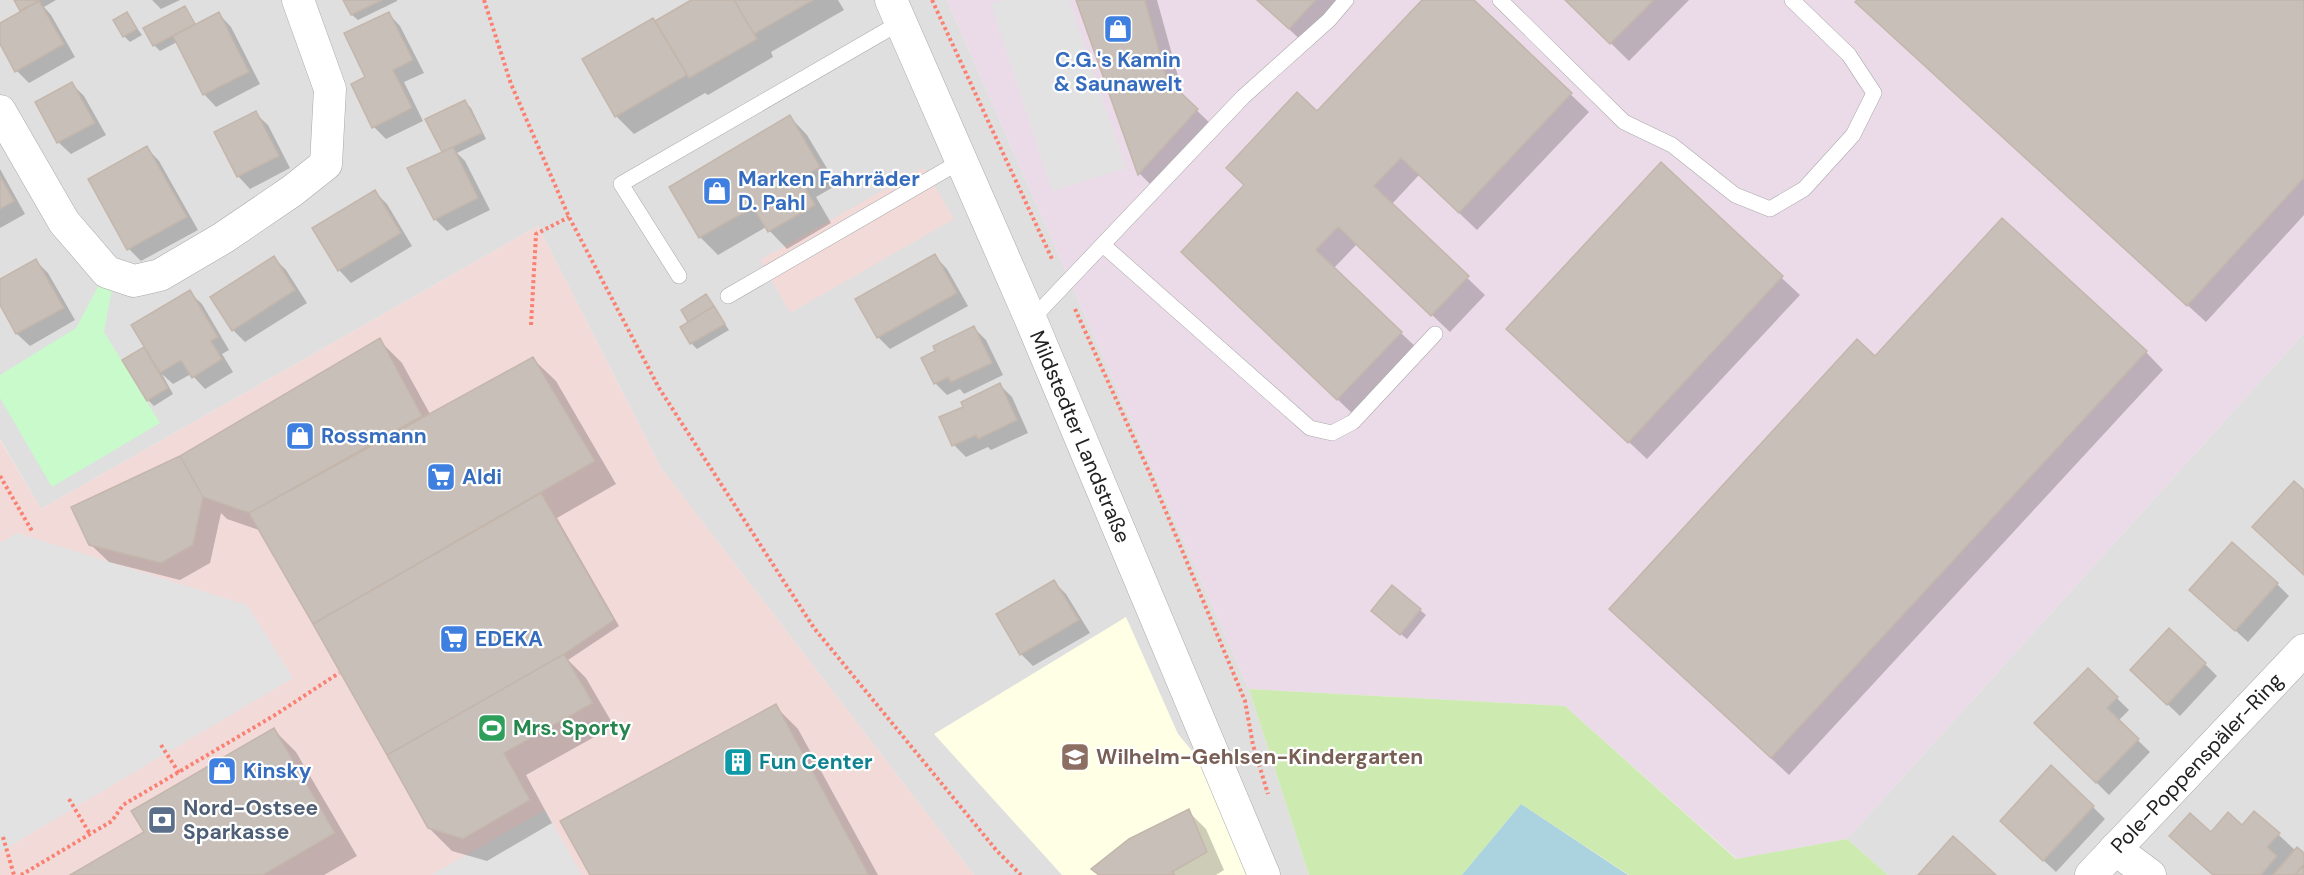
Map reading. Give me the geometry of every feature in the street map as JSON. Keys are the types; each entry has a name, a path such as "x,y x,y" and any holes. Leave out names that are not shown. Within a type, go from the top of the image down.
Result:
{"street":[{"path":"0,111 64,222 107,272 134,281 160,276 223,238 326,164 330,89 298,0"},
{"name":"Mildstedter Landstraße","path":"896,11 1031,320 1264,875"},
{"name":"Pole-Poppenspäler-Ring","path":"2091,875 2304,650"},
{"path":"2115,849 2150,875"}],"lane":[{"path":"1031,320 1244,97 1329,20 1346,0"},
{"path":"1500,0 1624,122 1672,146 1735,195 1770,209 1804,189 1846,143 1853,135 1874,93 1849,55 1792,0"},
{"path":"679,276 621,184 896,11"},
{"path":"728,296 961,161"},
{"path":"1103,245 1310,428 1332,433 1353,422 1436,334"}],"path":[{"path":"484,0 511,84 569,217 659,388 814,628 997,851 1021,875"},
{"path":"932,0 1151,476 1245,701 1253,745 1270,799"},
{"path":"531,325 536,234 569,217"},
{"path":"0,476 32,531"},
{"path":"21,875 112,821 123,805 275,715 339,673"},
{"path":"161,745 179,773"},
{"path":"69,799 90,834"},
{"path":"3,837 14,875"}],"shaded area":[{"path":"0,0 947,0 1249,689 1309,875 974,875 661,468 538,226 41,509 0,439"},
{"path":"947,0 2304,0 2304,333 1847,839 1737,859 1565,706 1249,689"},
{"path":"1002,0 1069,0 1126,168 1052,191 991,4"},
{"path":"924,167 954,219 790,313 760,260"},
{"path":"538,226 661,468 974,875 0,875 0,440 41,509"},
{"path":"2304,333 2304,875 1888,875 1847,839"},
{"path":"17,533 247,605 293,678 0,852 0,543"},
{"name":"Wilhelm-Gehlsen-Kindergarten","path":"1126,617 1178,734 1215,779 1247,875 1062,875 934,734"},
{"path":"545,810 582,875 431,875"}],"green space":[{"path":"99,285 112,288 104,332 160,423 52,487 0,398 0,375 76,328"},
{"path":"1249,689 1565,706 1736,859 1847,839 1888,875 1629,875 1521,804 1462,875 1309,875"}],"water":[{"path":"1521,804 1628,875 1462,875"}],"building":[{"path":"14,0 40,0 20,11"},
{"path":"343,0 382,0 351,15"},
{"path":"691,0 734,0 757,39 689,78 655,21"},
{"path":"734,0 813,0 754,34"},
{"path":"1076,0 1145,0 1167,80 1198,109 1138,175"},
{"path":"1257,0 1316,0 1289,29"},
{"path":"1422,0 1474,0 1572,93 1459,213 1401,158 1374,186 1469,276 1431,316 1338,227 1316,250 1402,332 1337,400 1181,252 1244,185 1226,168 1297,92 1317,111"},
{"path":"1565,0 1654,0 1610,44"},
{"path":"1857,0 2304,0 2304,178 2187,306 1855,2"},
{"path":"39,1 64,44 15,72 0,44 0,23"},
{"path":"185,6 195,24 153,46 143,28"},
{"path":"127,12 137,29 123,37 113,20"},
{"path":"219,12 249,72 203,95 173,36"},
{"path":"389,12 413,60 393,70 412,108 372,128 351,84 365,77 344,33"},
{"path":"653,18 687,75 615,117 582,59"},
{"path":"72,82 95,123 57,143 35,102"},
{"path":"465,100 482,133 442,152 425,119"},
{"path":"256,111 279,156 237,177 214,132"},
{"path":"790,115 820,167 800,179 815,205 768,232 753,207 699,238 669,187"},
{"path":"147,146 187,217 127,250 88,179"},
{"path":"453,147 478,198 434,220 407,168"},
{"path":"1661,162 1783,276 1628,443 1506,329"},
{"path":"0,176 14,201 0,209"},
{"path":"375,190 401,233 338,271 312,228"},
{"path":"2002,218 2147,351 1771,758 1609,609 1857,339 1875,356"},
{"path":"935,254 957,293 877,338 855,299"},
{"path":"274,256 295,290 232,331 210,297"},
{"path":"36,259 64,308 16,334 0,305 0,279"},
{"path":"190,290 218,337 211,341 222,359 192,378 181,360 160,373 131,325"},
{"path":"706,294 714,306 688,322 681,310"},
{"path":"714,306 725,324 690,344 680,327"},
{"path":"974,326 992,363 951,382 948,377 934,384 921,358 935,351 933,346"},
{"name":"Rossmann","path":"380,338 422,416 249,513 203,497 180,456"},
{"path":"144,347 168,388 147,401 122,360"},
{"name":"Aldi","path":"533,357 595,461 313,624 249,513"},
{"path":"1000,383 1017,420 978,439 976,435 952,446 939,417 963,407 961,402"},
{"path":"180,456 203,497 193,545 161,563 89,545 71,507"},
{"path":"2294,481 2304,490 2304,575 2252,527"},
{"name":"EDEKA","path":"541,493 614,620 564,654 387,755 313,624"},
{"path":"2232,542 2278,583 2235,631 2189,590"},
{"path":"1054,580 1079,620 1020,655 996,614"},
{"path":"1392,585 1421,609 1400,635 1371,611"},
{"path":"2169,628 2206,663 2167,705 2130,670"},
{"name":"Mrs. Sporty","path":"564,654 593,703 504,753 530,800 463,839 428,828 387,755"},
{"path":"2088,668 2118,697 2107,708 2139,739 2096,783 2034,723"},
{"name":"Fun Center","path":"776,704 869,875 590,875 560,821"},
{"path":"274,728 335,833 263,875 70,875 144,832 131,811"},
{"path":"2051,765 2094,806 2043,861 2000,821"},
{"path":"1189,809 1207,852 1172,872 1175,875 1099,875 1091,869 1129,839"},
{"path":"2254,811 2280,833 2267,847 2277,856 2261,875 2213,875 2169,836 2190,813 2211,832 2228,812 2242,825"},
{"path":"1953,836 1996,875 1918,875"},
{"path":"2297,847 2304,853 2304,864 2295,875 2273,875"},
{"path":"2301,867 2304,869 2304,875 2295,875"}],"place":[{"name":"C.G.'s Kamin & Saunawelt","path":"1118,29"},
{"name":"Marken Fahrräder D. Pahl","path":"717,191"},
{"name":"Rossmann","path":"300,436"},
{"name":"Aldi","path":"441,477"},
{"name":"EDEKA","path":"454,639"},
{"name":"Mrs. Sporty","path":"492,728"},
{"name":"Wilhelm-Gehlsen-Kindergarten","path":"1075,757"},
{"name":"Fun Center","path":"738,762"},
{"name":"Kinsky","path":"222,771"},
{"name":"Nord-Ostsee Sparkasse","path":"162,820"}]}
